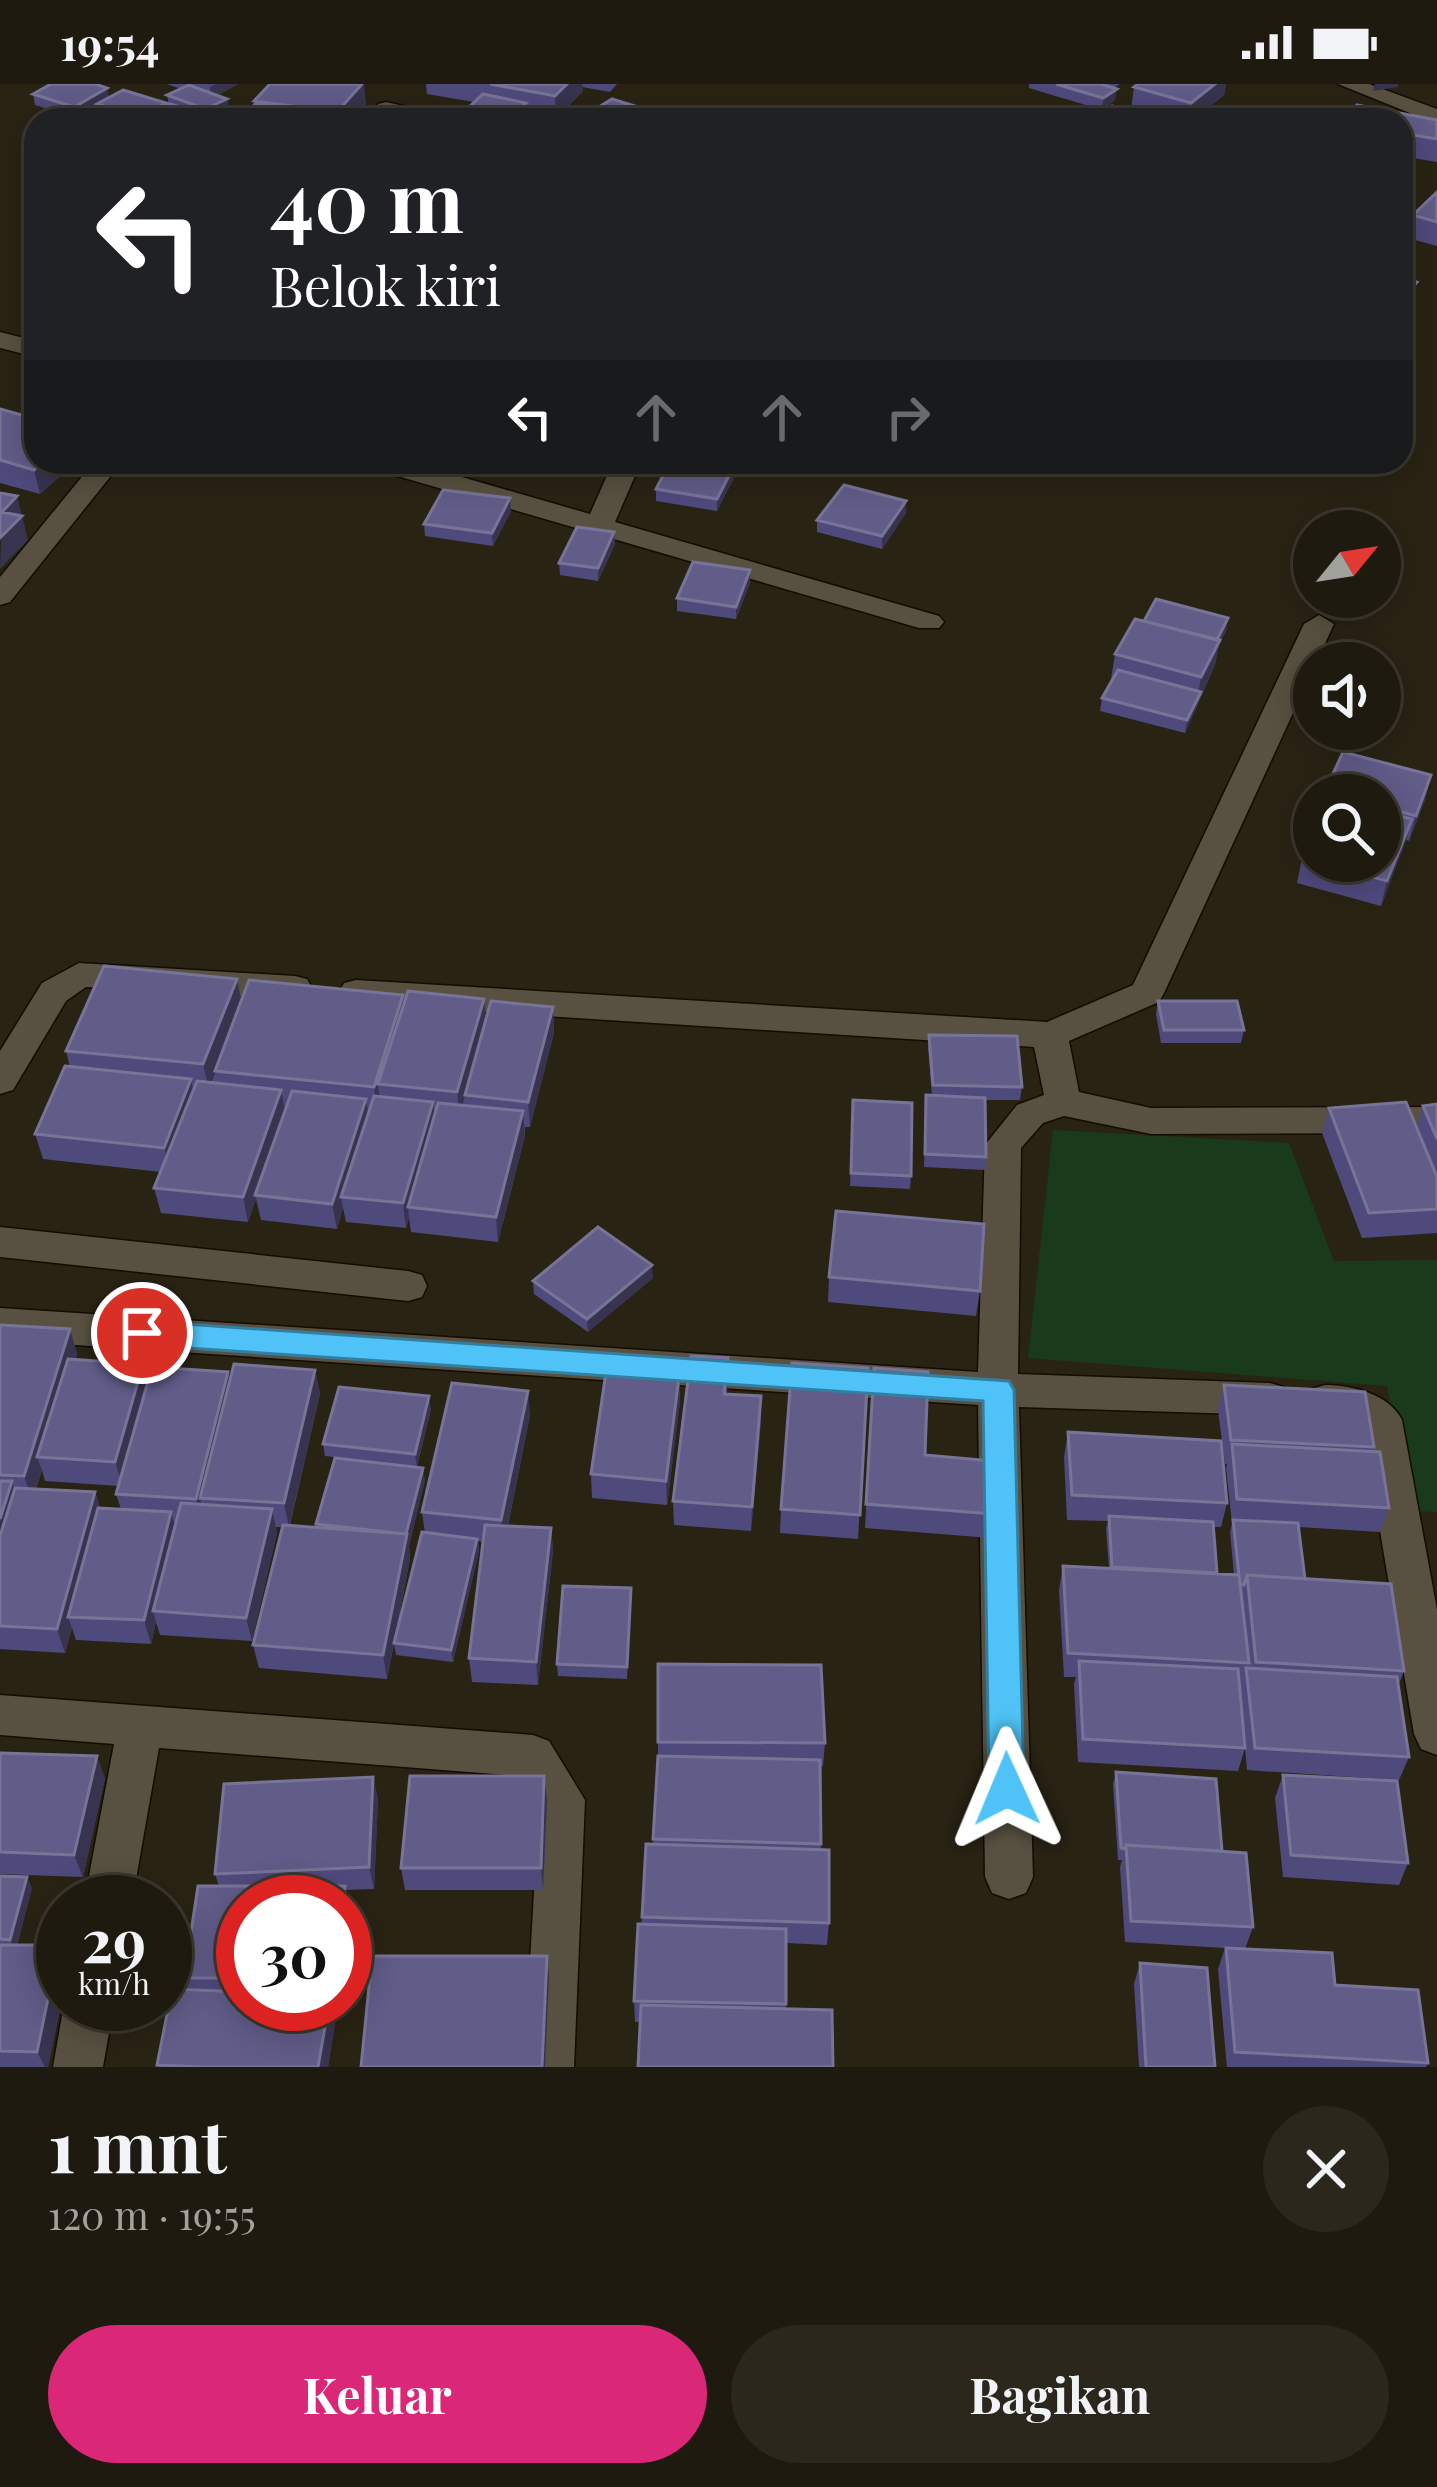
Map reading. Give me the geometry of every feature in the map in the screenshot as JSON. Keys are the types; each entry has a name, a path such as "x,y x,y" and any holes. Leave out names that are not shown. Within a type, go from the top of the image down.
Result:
{"street":[{"path":"387,108 408,84"},
{"path":"1349,84 1411,108"},
{"path":"0,596 99,474"},
{"path":"422,474 929,622"},
{"path":"600,525 622,474"},
{"path":"19,519 56,529"},
{"path":"0,1081 54,992 79,975 1050,1035 1147,993 1319,625"},
{"path":"1050,1035 1064,1102"},
{"path":"1009,1877 998,1390 1004,1145 1030,1114 1064,1102 1151,1121 1437,1120"},
{"path":"0,1242 408,1286"},
{"path":"0,1324 998,1390 1347,1401 1382,1420 1437,1734"},
{"path":"0,1715 533,1756 562,1800 549,2067"},
{"path":"113,1875 140,1727"},
{"path":"78,2067 84,2031"}],"green space":[{"path":"1053,1130 1289,1143 1334,1261 1437,1260 1437,1512 1408,1511 1387,1386 1028,1358"}],"building":[{"path":"51,84 107,88 74,107 33,94"},
{"path":"270,84 362,84 341,108 254,101"},
{"path":"490,84 567,84 555,96"},
{"path":"1056,84 1101,84 1117,89 1103,98"},
{"path":"1215,84 1191,103 1134,87"},
{"path":"189,85 227,99 202,108 167,95"},
{"path":"123,90 166,103 158,108 97,104"},
{"path":"483,94 526,103 521,108 468,108"},
{"path":"612,99 641,108 619,106 597,108"},
{"path":"1413,116 1437,120 1437,139 1413,135"},
{"path":"1437,192 1437,222 1413,215"},
{"path":"0,409 24,416 24,467 0,460"},
{"path":"664,474 730,474 717,499 656,489"},
{"path":"844,485 906,501 882,536 817,520"},
{"path":"443,490 510,498 492,533 424,524"},
{"path":"0,493 17,496 2,512 22,516 0,538"},
{"path":"577,527 614,532 598,568 559,563"},
{"path":"693,562 750,570 736,607 677,598"},
{"path":"1156,599 1228,618 1217,640 1144,621"},
{"path":"1135,619 1220,640 1201,677 1115,654"},
{"path":"1118,670 1201,692 1187,720 1102,698"},
{"path":"1343,752 1431,775 1416,816 1401,812 1401,774 1333,774"},
{"path":"1401,816 1412,819 1401,846"},
{"path":"104,966 237,979 203,1064 66,1051"},
{"path":"249,980 403,995 374,1087 215,1071"},
{"path":"408,991 484,999 457,1092 378,1084"},
{"path":"491,1001 553,1007 528,1102 465,1095"},
{"path":"1158,1001 1237,1001 1244,1030 1164,1030"},
{"path":"929,1035 1017,1036 1022,1087 933,1085"},
{"path":"65,1066 191,1079 164,1148 35,1134"},
{"path":"197,1081 281,1090 243,1197 154,1188"},
{"path":"292,1091 366,1099 332,1204 255,1195"},
{"path":"926,1095 985,1098 986,1157 925,1154"},
{"path":"374,1096 433,1102 403,1203 341,1197"},
{"path":"853,1100 912,1103 911,1176 851,1173"},
{"path":"1406,1102 1437,1177 1437,1209 1369,1213 1329,1108"},
{"path":"438,1103 523,1111 496,1217 408,1207"},
{"path":"1437,1104 1437,1139 1423,1106"},
{"path":"836,1211 984,1224 980,1291 829,1277"},
{"path":"598,1227 652,1265 587,1319 533,1281"},
{"path":"0,1325 70,1329 24,1476 0,1475"},
{"path":"691,1356 728,1358 724,1394 761,1396 752,1507 673,1501"},
{"path":"68,1359 143,1364 115,1462 37,1457"},
{"path":"792,1363 868,1368 860,1515 781,1509"},
{"path":"234,1364 315,1370 284,1503 200,1498"},
{"path":"152,1367 228,1372 196,1499 116,1494"},
{"path":"874,1368 928,1372 925,1455 994,1461 993,1514 866,1504"},
{"path":"606,1372 679,1377 666,1481 591,1474"},
{"path":"452,1383 528,1391 501,1520 422,1512"},
{"path":"1224,1385 1365,1392 1374,1447 1231,1440"},
{"path":"339,1387 429,1396 415,1454 323,1444"},
{"path":"1068,1432 1221,1441 1227,1503 1072,1495"},
{"path":"1232,1444 1380,1452 1389,1508 1237,1499"},
{"path":"335,1458 423,1468 406,1534 316,1524"},
{"path":"0,1481 12,1481 0,1519"},
{"path":"15,1488 95,1492 57,1629 0,1626 0,1536"},
{"path":"181,1503 272,1509 246,1618 153,1611"},
{"path":"98,1508 171,1512 144,1620 68,1617"},
{"path":"1109,1516 1213,1522 1217,1573 1112,1567"},
{"path":"1233,1520 1298,1523 1305,1579 1247,1575 1244,1585 1240,1584"},
{"path":"283,1525 407,1534 383,1655 253,1645"},
{"path":"485,1525 551,1528 536,1662 469,1658"},
{"path":"422,1532 477,1539 451,1650 394,1643"},
{"path":"1063,1566 1239,1575 1249,1663 1068,1653"},
{"path":"1247,1575 1391,1584 1404,1671 1256,1662"},
{"path":"563,1586 631,1588 627,1667 557,1664"},
{"path":"1079,1661 1238,1669 1245,1748 1083,1739"},
{"path":"658,1664 821,1665 825,1743 658,1742"},
{"path":"1246,1668 1397,1677 1409,1757 1255,1748"},
{"path":"0,1753 97,1756 74,1855 0,1852"},
{"path":"658,1756 820,1760 821,1844 653,1839"},
{"path":"1116,1772 1216,1779 1222,1851 1121,1848"},
{"path":"1283,1775 1397,1781 1408,1863 1291,1855"},
{"path":"410,1776 544,1776 541,1868 401,1868"},
{"path":"373,1777 369,1867 215,1874 224,1784"},
{"path":"646,1844 829,1850 829,1923 642,1917"},
{"path":"1126,1845 1246,1853 1253,1927 1131,1921"},
{"path":"0,1876 27,1877 10,1940 0,1939"},
{"path":"198,1886 216,1886 216,1978 192,1978"},
{"path":"638,1924 786,1929 786,2004 634,2001"},
{"path":"0,1945 36,1945 36,2031 41,2031 37,2052 0,2051"},
{"path":"1226,1948 1332,1953 1335,1985 1418,1990 1428,2063 1235,2052"},
{"path":"372,1956 547,1956 542,2067 361,2067 365,2031 372,2031"},
{"path":"1140,1963 1207,1968 1215,2067 1146,2067"},
{"path":"192,1990 216,1991 216,2031 324,2031 318,2067 157,2065 164,2031 192,2031"},
{"path":"641,2005 832,2010 833,2067 638,2067"}],"route":[{"path":"142,1333 998,1390 1007,1789"}]}
